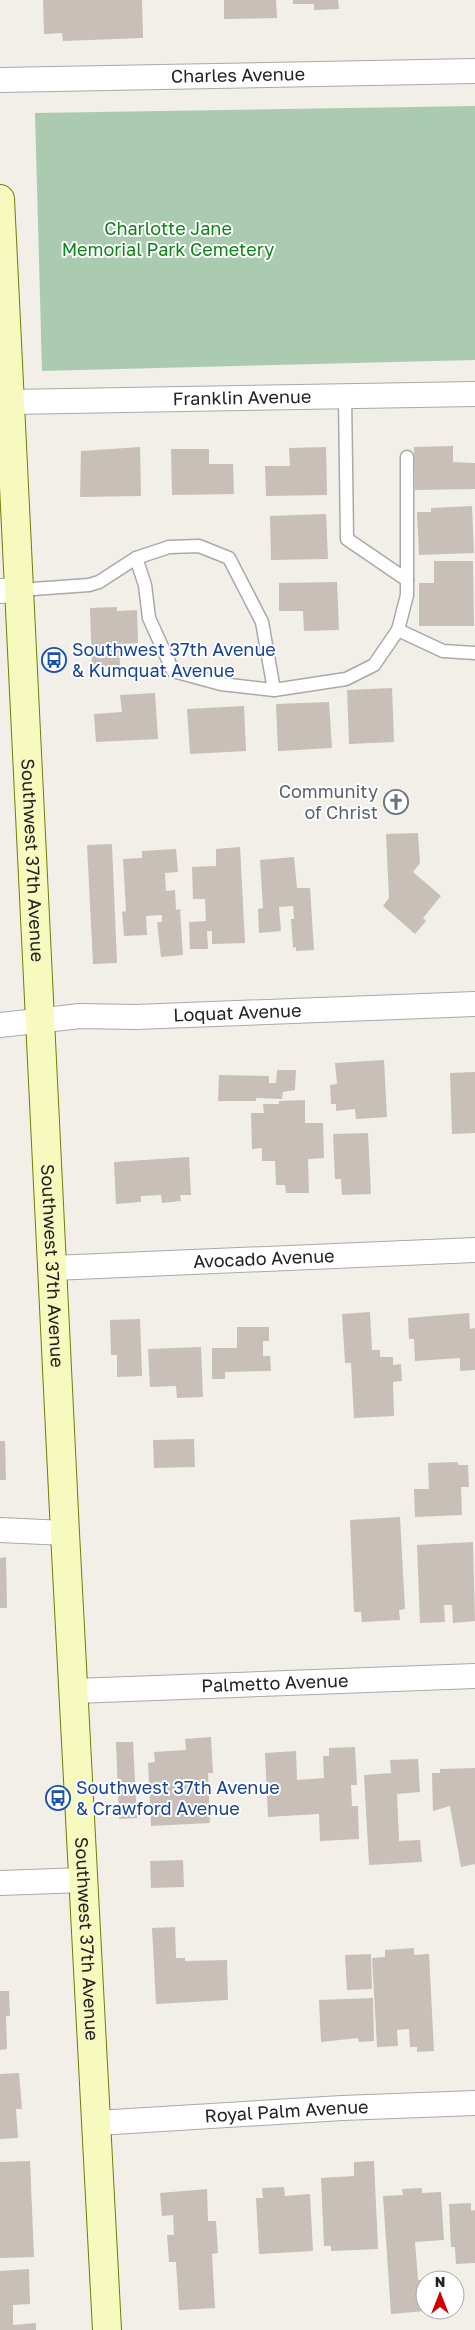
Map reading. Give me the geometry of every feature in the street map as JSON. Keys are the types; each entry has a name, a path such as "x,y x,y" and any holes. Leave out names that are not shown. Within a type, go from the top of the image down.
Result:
{"main road":[{"name":"Southwest 37th Avenue","path":"0,199 10,402 9,591 41,1020 65,1533 75,1691 107,2330"}],"street":[{"name":"Charles Avenue","path":"0,80 475,71"},
{"name":"Franklin Avenue","path":"10,402 475,394"},
{"name":"Loquat Avenue","path":"0,1025 80,1016 179,1016 475,1004"},
{"name":"Avocado Avenue","path":"53,1268 475,1250"},
{"path":"0,1530 65,1533"},
{"name":"Palmetto Avenue","path":"75,1691 475,1676"},
{"path":"0,1884 84,1880"},
{"name":"Royal Palm Avenue","path":"97,2123 342,2108 475,2103"}],"lane":[{"path":"346,396 347,539 407,580"},
{"path":"136,558 145,585 149,618 174,671 221,684 274,690 346,679 374,665 398,630 407,595 407,457"},
{"path":"9,591 89,585 99,582 136,558 169,547 200,546 229,558 262,622 274,690"},
{"path":"398,630 443,651 475,653"}],"green space":[{"name":"Charlotte Jane Memorial Park Cemetery","path":"475,106 475,360 42,371 35,113"}],"building":[{"path":"43,0 142,0 143,38 63,41 62,33 44,34"},
{"path":"224,0 276,0 277,18 224,19"},
{"path":"293,0 338,0 339,9 314,10 314,4 293,4"},
{"path":"453,446 453,462 475,463 475,489 415,490 414,447"},
{"path":"140,447 141,496 80,497 81,451"},
{"path":"326,447 327,495 266,496 265,466 290,466 289,448"},
{"path":"171,449 209,449 209,464 233,464 234,494 172,495"},
{"path":"472,506 474,553 419,555 417,512 431,512 431,508"},
{"path":"326,514 328,559 271,560 270,516"},
{"path":"434,561 473,561 474,626 419,626 419,583 434,583"},
{"path":"337,582 339,630 304,631 303,611 279,611 279,583"},
{"path":"117,607 117,611 137,610 138,643 119,644 120,666 92,667 90,608"},
{"path":"392,688 394,742 349,744 347,690"},
{"path":"155,693 158,739 96,742 94,714 122,712 120,695"},
{"path":"329,702 332,748 278,751 276,704"},
{"path":"244,706 246,751 190,754 187,709"},
{"path":"418,833 420,863 413,872 441,896 423,918 426,921 415,934 383,906 389,898 386,834"},
{"path":"112,844 117,963 93,964 87,845"},
{"path":"240,847 245,943 212,944 212,931 207,931 208,949 190,949 189,922 206,921 205,899 193,899 192,867 216,866 216,849"},
{"path":"176,849 178,872 165,873 166,891 175,890 176,910 180,909 183,955 161,957 157,922 162,922 162,915 146,916 147,935 124,936 122,912 126,911 123,859 142,858 142,851"},
{"path":"294,857 297,888 310,888 314,950 296,951 296,947 293,948 291,919 294,919 293,906 279,907 281,931 259,933 258,909 263,908 260,860"},
{"path":"384,1060 387,1117 356,1119 355,1109 336,1111 336,1104 331,1104 330,1085 337,1084 335,1063"},
{"path":"277,1070 296,1070 295,1090 283,1092 282,1099 256,1098 256,1101 218,1101 219,1075 269,1076 269,1083 276,1083"},
{"path":"475,1072 475,1133 452,1134 450,1073"},
{"path":"305,1100 305,1123 323,1123 324,1158 308,1159 309,1193 286,1193 285,1185 276,1185 275,1161 262,1161 262,1148 252,1149 251,1113 264,1113 263,1104 279,1104 279,1101"},
{"path":"368,1133 371,1194 342,1195 341,1179 335,1179 333,1134"},
{"path":"189,1157 191,1195 180,1195 181,1201 162,1203 161,1195 141,1196 141,1202 116,1204 114,1162"},
{"path":"370,1312 372,1350 380,1350 380,1357 393,1357 393,1365 401,1364 402,1381 393,1382 394,1416 354,1418 351,1363 345,1363 342,1314"},
{"path":"469,1313 470,1329 475,1328 475,1370 460,1371 460,1358 415,1361 414,1339 409,1339 408,1318"},
{"path":"140,1319 142,1376 117,1377 117,1355 111,1355 110,1320"},
{"path":"237,1327 269,1327 269,1341 263,1341 263,1356 270,1356 271,1371 225,1372 225,1379 212,1379 212,1348 237,1348"},
{"path":"201,1347 203,1397 177,1398 176,1386 150,1387 148,1349"},
{"path":"194,1439 195,1467 154,1468 153,1440"},
{"path":"0,1441 5,1441 6,1480 0,1480"},
{"path":"458,1462 458,1465 468,1465 469,1487 461,1487 462,1515 415,1517 414,1489 429,1489 428,1463"},
{"path":"400,1517 405,1609 399,1610 400,1620 362,1622 361,1612 354,1612 350,1520"},
{"path":"473,1542 475,1621 453,1623 452,1605 444,1605 445,1622 420,1623 417,1545"},
{"path":"6,1557 7,1608 0,1608 0,1558"},
{"path":"211,1737 213,1773 208,1773 210,1823 151,1826 148,1763 155,1762 154,1752 186,1750 185,1739"},
{"path":"116,1742 133,1742 137,1818 119,1819"},
{"path":"355,1747 357,1785 351,1785 352,1806 358,1806 359,1839 320,1841 319,1814 268,1817 265,1753 296,1751 297,1780 324,1778 323,1756 329,1756 329,1748"},
{"path":"418,1759 420,1792 397,1794 399,1841 420,1840 422,1862 369,1865 364,1775 391,1773 390,1760"},
{"path":"475,1768 475,1864 461,1867 450,1806 433,1811 432,1773 440,1773 440,1769"},
{"path":"183,1860 184,1887 151,1888 150,1861"},
{"path":"175,1927 176,1958 185,1958 185,1961 227,1960 228,2000 156,2004 152,1928"},
{"path":"414,1948 414,1955 429,1954 434,2051 417,2052 417,2047 410,2047 409,2029 397,2030 398,2046 377,2047 372,1958 385,1957 385,1950"},
{"path":"371,1954 372,1989 347,1990 345,1955"},
{"path":"0,1991 9,1991 10,2016 6,2016 7,2049 0,2050"},
{"path":"373,1998 374,2041 359,2042 358,2038 321,2042 319,2000"},
{"path":"19,2073 22,2109 16,2109 18,2138 0,2139 0,2074"},
{"path":"30,2161 34,2257 0,2258 0,2162"},
{"path":"374,2161 378,2249 331,2251 331,2246 324,2246 321,2178 354,2176 354,2162"},
{"path":"284,2187 285,2196 310,2194 313,2251 259,2254 256,2198 263,2198 262,2188"},
{"path":"422,2188 422,2193 441,2192 444,2240 415,2242 417,2270 415,2270 415,2312 391,2314 383,2196 403,2195 402,2189"},
{"path":"207,2189 208,2221 216,2221 218,2253 212,2254 215,2308 179,2310 176,2262 169,2262 167,2235 174,2235 173,2215 162,2216 160,2193"},
{"path":"471,2203 471,2211 475,2210 475,2263 456,2264 455,2247 451,2247 449,2204"},
{"path":"29,2269 30,2304 13,2305 13,2325 36,2323 36,2330 0,2330 0,2271"}],"place":[{"name":"Southwest 37th Avenue & Kumquat Avenue","path":"54,660"},
{"name":"Community of Christ","path":"396,802"},
{"name":"Southwest 37th Avenue & Crawford Avenue","path":"58,1798"}]}
